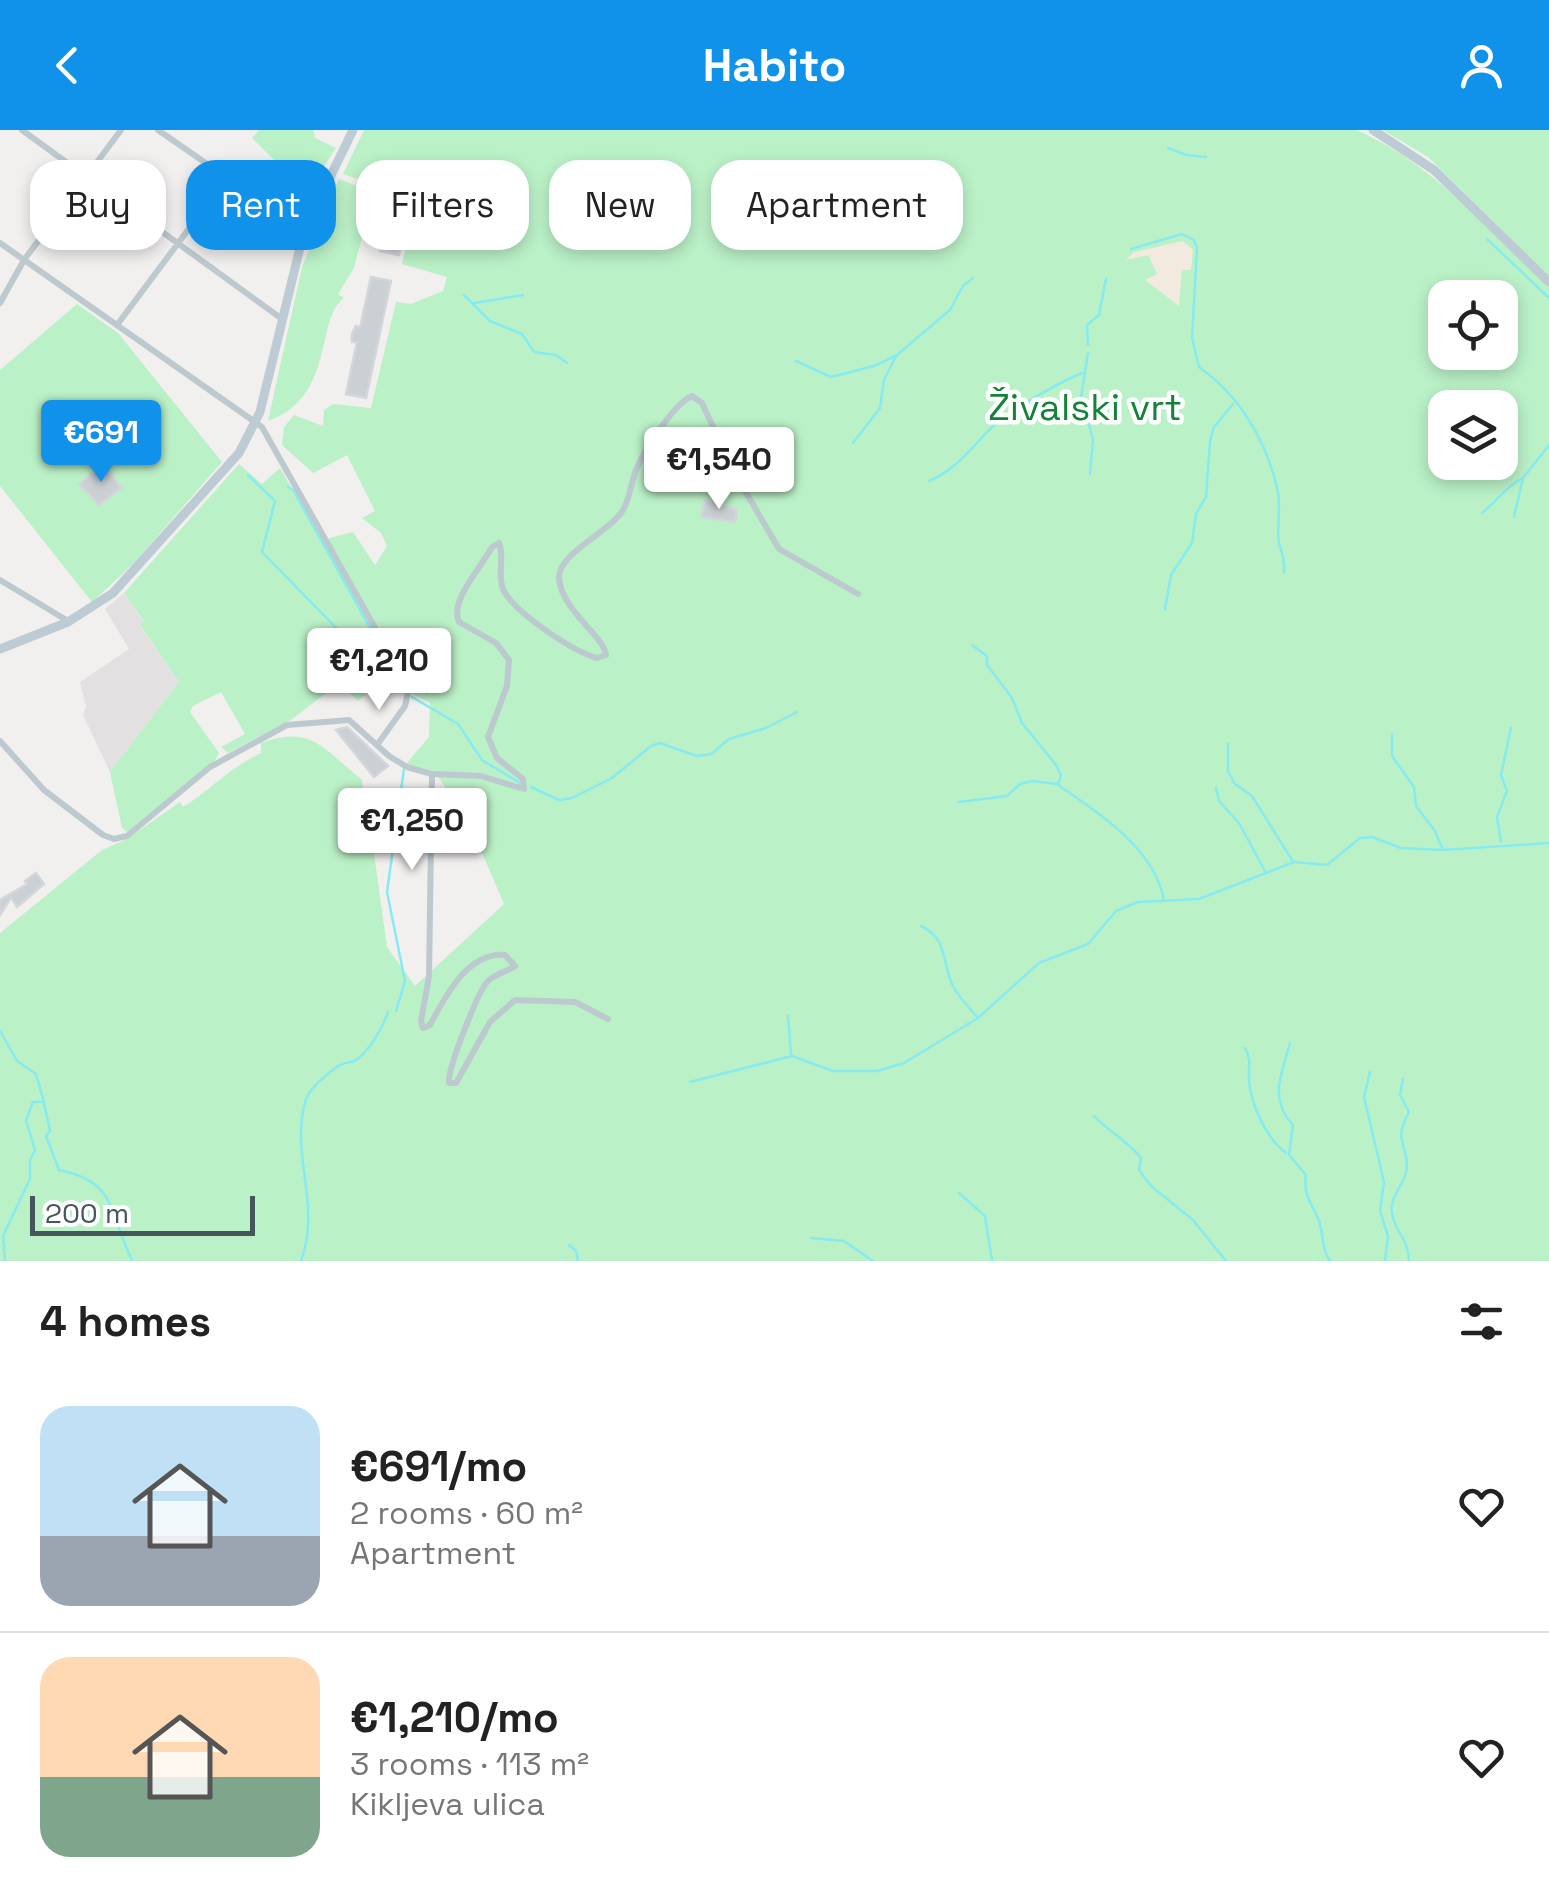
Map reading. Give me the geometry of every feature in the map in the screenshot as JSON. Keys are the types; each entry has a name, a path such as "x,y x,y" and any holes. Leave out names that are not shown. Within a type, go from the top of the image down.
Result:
{"main road":[{"path":"336,167 354,130"},
{"path":"1373,130 1403,146 1434,170 1549,282"},
{"path":"0,649 68,622 104,601 141,568 231,464 257,421 299,250"}],"street":[{"path":"22,130 63,160"},
{"path":"99,160 122,130"},
{"path":"158,130 200,160"},
{"path":"117,324 186,233"},
{"path":"166,235 282,319"},
{"path":"0,243 257,421 409,688 404,706 377,745"},
{"path":"0,303 31,250"},
{"path":"0,741 44,790 103,835 114,838 134,831 225,758 287,725 348,720 398,763 432,774 465,774 515,789 525,786 524,778 498,758 488,738 507,686 509,660 496,643 459,622 455,612 458,601 498,542 507,595 547,631 589,656 606,655 605,647 572,610 559,580 560,570 572,553 620,515 639,464 678,406 692,396 702,403 734,472 780,549 858,594"},
{"path":"0,580 68,622"},
{"path":"432,774 429,977 423,1028 430,1026 450,990 476,963 498,954 515,963 514,968 493,976 479,992 453,1056 450,1083 456,1083 490,1022 515,1000 576,1002 608,1019"}],"shaded area":[{"path":"124,593 144,622 140,626 179,682 110,772 83,715 86,707 80,682 129,649 105,609"}],"green space":[{"path":"259,130 313,130 315,138 336,148 328,160 274,160 252,138"},
{"name":"Živalski vrt","path":"364,130 1356,130 1410,161 1459,200 1549,287 1549,1261 0,1261 0,933 102,850 127,839 180,802 183,807 261,753 261,743 293,736 327,750 362,780 366,837 373,846 387,947 415,986 504,904 467,818 434,771 406,764 429,737 430,703 402,688 388,664 356,682 365,695 358,701 339,683 291,720 228,753 221,747 245,734 221,692 193,706 190,712 219,753 214,762 127,832 122,828 110,772 179,682 140,625 144,621 124,593 239,464 262,484 280,468 322,540 353,532 375,565 387,546 381,533 362,518 375,511 347,455 313,473 282,445 284,427 294,415 323,426 324,410 333,404 371,408 396,302 411,304 443,291 447,277 402,264 405,250 529,250 529,160 356,160 356,178 343,174"},
{"path":"1383,130 1549,130 1549,276 1428,157"},
{"path":"339,179 356,186 359,250 354,268 338,294 344,298 329,322 314,377 290,410 268,421 302,267 309,250 336,250"},
{"path":"77,304 118,333 222,462 132,565 92,602 0,486 0,370"}],"sand":[{"path":"1183,241 1193,250 1191,270 1182,270 1179,306 1145,280 1157,274 1148,255 1126,260 1134,252"}],"building":[{"path":"371,277 391,281 366,398 346,394 357,342 352,342 352,334 356,326 360,328"},
{"path":"104,464 121,488 99,505 79,484"},
{"path":"705,500 737,510 735,522 701,517"},
{"path":"347,727 388,766 374,777 336,730"},
{"path":"36,873 44,884 17,907 11,897 0,915 0,900 27,884 25,881"}],"waterway":[{"path":"1168,148 1206,157"},
{"path":"1131,249 1182,234 1194,240 1197,248 1192,338 1199,367 1238,405 1266,453 1278,495 1278,536 1284,573"},
{"path":"1487,239 1549,298"},
{"path":"796,361 831,377 874,366 897,355 950,310 963,286 973,278"},
{"path":"1088,345 1087,325 1099,315 1106,279"},
{"path":"464,295 490,321 522,334 534,352 556,355 567,363"},
{"path":"475,303 523,295"},
{"path":"1088,353 1081,397 1093,439 1090,474"},
{"path":"853,443 880,408 884,380 896,356"},
{"path":"929,481 954,466 1008,415 1082,373"},
{"path":"1165,609 1171,575 1192,543 1196,514 1206,497 1214,427 1233,404"},
{"path":"1514,517 1523,478 1549,445"},
{"path":"248,475 275,501 262,552 346,638"},
{"path":"1482,513 1521,479"},
{"path":"288,487 406,692"},
{"path":"972,645 987,656 987,665 1012,698 1022,723 1056,765 1061,775 1058,785 1107,820 1137,848 1158,881 1164,900"},
{"path":"412,697 458,724 482,760 520,783"},
{"path":"531,787 559,800 572,798 612,778 651,746 660,743 697,756 711,754 729,739 766,728 797,712"},
{"path":"1501,842 1497,817 1507,791 1501,775 1511,728"},
{"path":"1392,734 1392,756 1414,787 1416,806 1435,831 1443,850"},
{"path":"1228,744 1228,771 1235,784 1252,796 1292,860"},
{"path":"396,1011 405,981 387,892 404,769"},
{"path":"959,802 1007,796 1020,784 1033,781 1057,784"},
{"path":"1216,788 1219,801 1239,823 1265,871"},
{"path":"690,1082 792,1056 833,1071 877,1071 904,1063 978,1018 1039,963 1088,944 1116,911 1138,902 1199,899 1294,862 1327,865 1360,838 1372,837 1401,848 1443,850 1549,843"},
{"path":"921,926 939,942 952,984 978,1018"},
{"path":"301,1261 308,1219 301,1139 306,1099 329,1073 364,1053 388,1012"},
{"path":"788,1016 791,1054"},
{"path":"0,1031 17,1061 36,1074 44,1102 33,1102 26,1120 35,1150 30,1160 30,1179 3,1236 5,1261"},
{"path":"1290,1043 1279,1086 1281,1105 1293,1125 1289,1155 1306,1175 1307,1195 1330,1261"},
{"path":"1245,1048 1256,1110 1272,1139 1286,1153"},
{"path":"1370,1072 1364,1097 1384,1182 1380,1211 1388,1236 1385,1261"},
{"path":"1403,1078 1400,1095 1409,1112 1401,1138 1407,1164 1392,1211 1409,1261"},
{"path":"44,1103 50,1131 46,1136 59,1170 78,1175 102,1191 132,1260"},
{"path":"1094,1116 1136,1152 1141,1158 1139,1170 1151,1186 1193,1220 1226,1261"},
{"path":"959,1193 985,1216 992,1261"},
{"path":"811,1238 844,1241 873,1261"},
{"path":"569,1245 576,1251 578,1261"}]}
